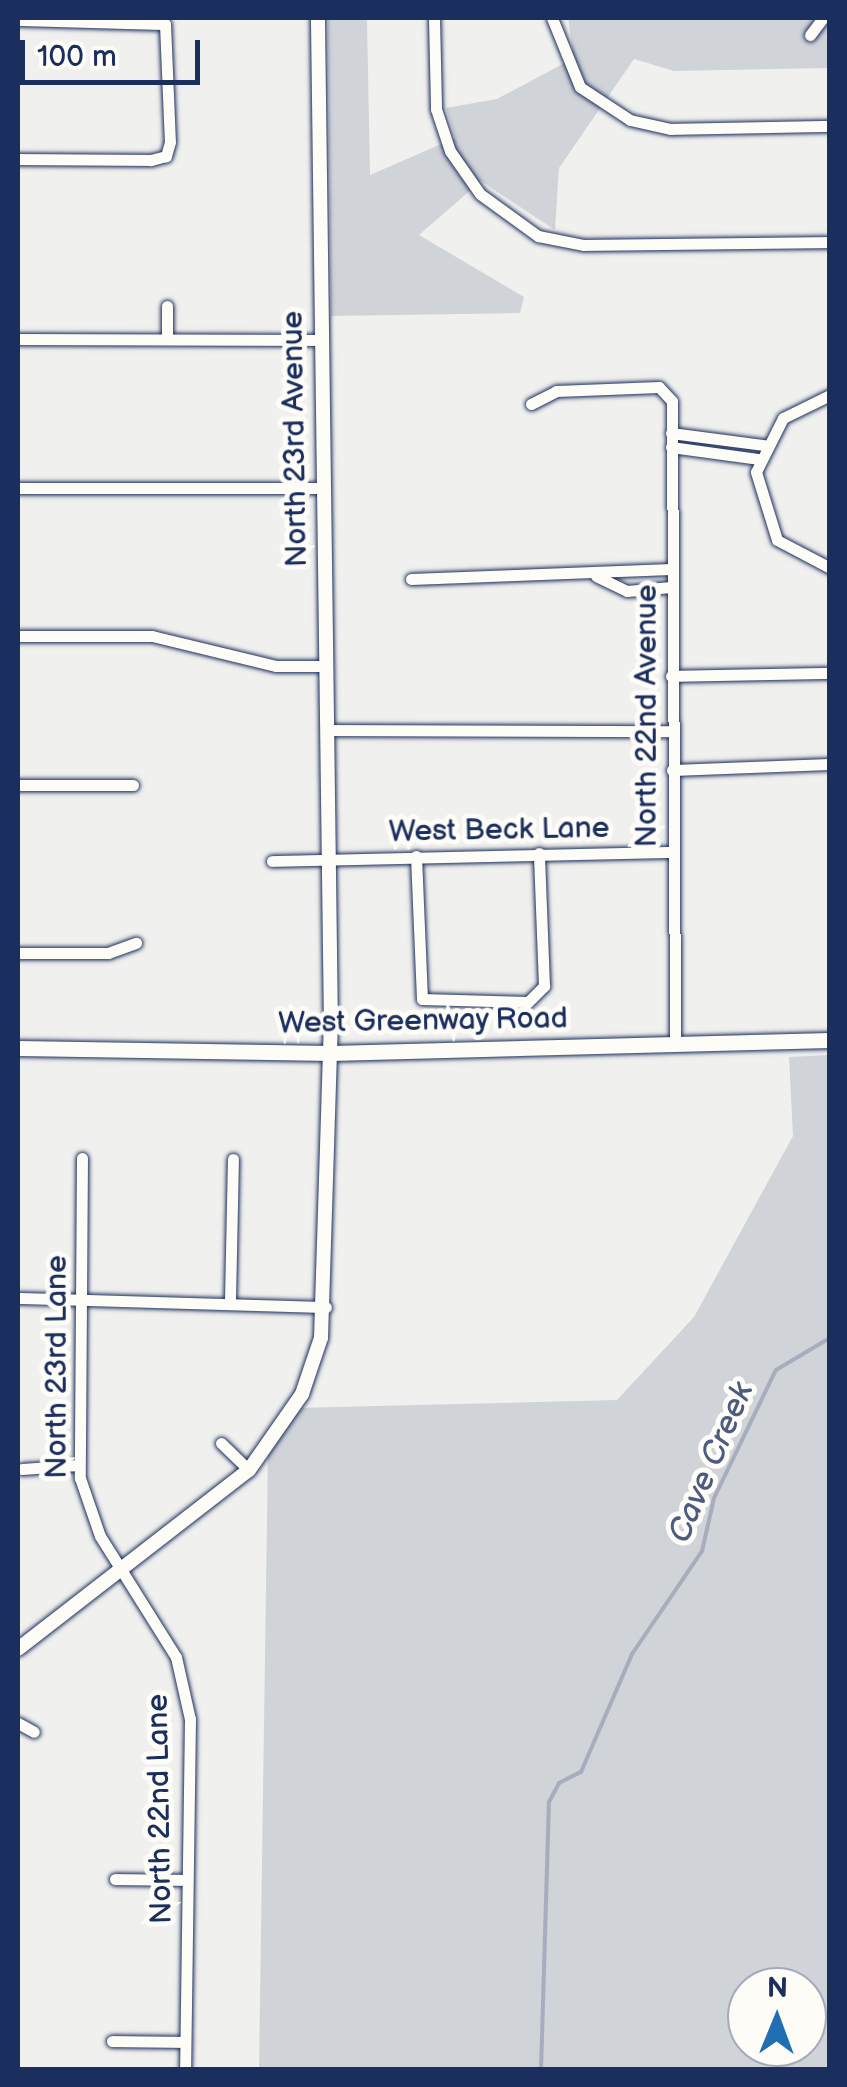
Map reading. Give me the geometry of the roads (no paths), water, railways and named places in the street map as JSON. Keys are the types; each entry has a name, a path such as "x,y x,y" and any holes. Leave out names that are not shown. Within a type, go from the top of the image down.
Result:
{"main road":[{"name":"West Greenway Road","path":"18,1048 331,1052 830,1040"}],"street":[{"name":"North 23rd Avenue","path":"18,1649 120,1566 249,1470 302,1394 326,1307 331,1052 318,18"},
{"path":"434,18 436,109 469,182 538,236 584,245 830,242"},
{"path":"552,18 566,64 608,110 653,126 830,126"},
{"path":"810,35 822,18"},
{"path":"18,20 164,24 166,156 18,160"},
{"path":"167,306 167,339"},
{"path":"18,339 321,340"},
{"name":"North 22nd Avenue","path":"530,404 556,391 668,389 674,1043"},
{"path":"830,394 783,418 761,452 757,497 771,531 791,553 830,568"},
{"path":"671,432 717,435 761,452"},
{"path":"715,450 717,435"},
{"path":"671,447 761,452"},
{"path":"18,488 324,488"},
{"path":"411,579 596,576 627,569 671,569"},
{"path":"627,569 627,591"},
{"path":"596,576 627,591 671,586"},
{"path":"18,636 152,636 265,664 326,666"},
{"path":"671,676 830,673"},
{"path":"326,730 671,731"},
{"path":"672,770 830,764"},
{"path":"18,785 133,785"},
{"name":"West Beck Lane","path":"328,859 672,852"},
{"path":"416,856 422,999 540,996 540,853"},
{"path":"272,861 328,859"},
{"path":"18,953 108,953 136,942"},
{"name":"North 23rd Lane","path":"82,1158 78,1465 90,1517 120,1566"},
{"path":"230,1300 233,1159"},
{"path":"18,1298 230,1300 326,1307"},
{"path":"221,1443 249,1470"},
{"path":"22,1469 78,1465"},
{"name":"North 22nd Lane","path":"120,1566 163,1631 187,1698 185,2070"},
{"path":"18,1723 34,1732"},
{"path":"115,1879 187,1880"},
{"path":"112,2041 185,2042"}],"waterway":[{"name":"Cave Creek","path":"541,2070 549,1802 559,1783 581,1772 632,1654 702,1551 714,1498 776,1370 830,1338"}]}
